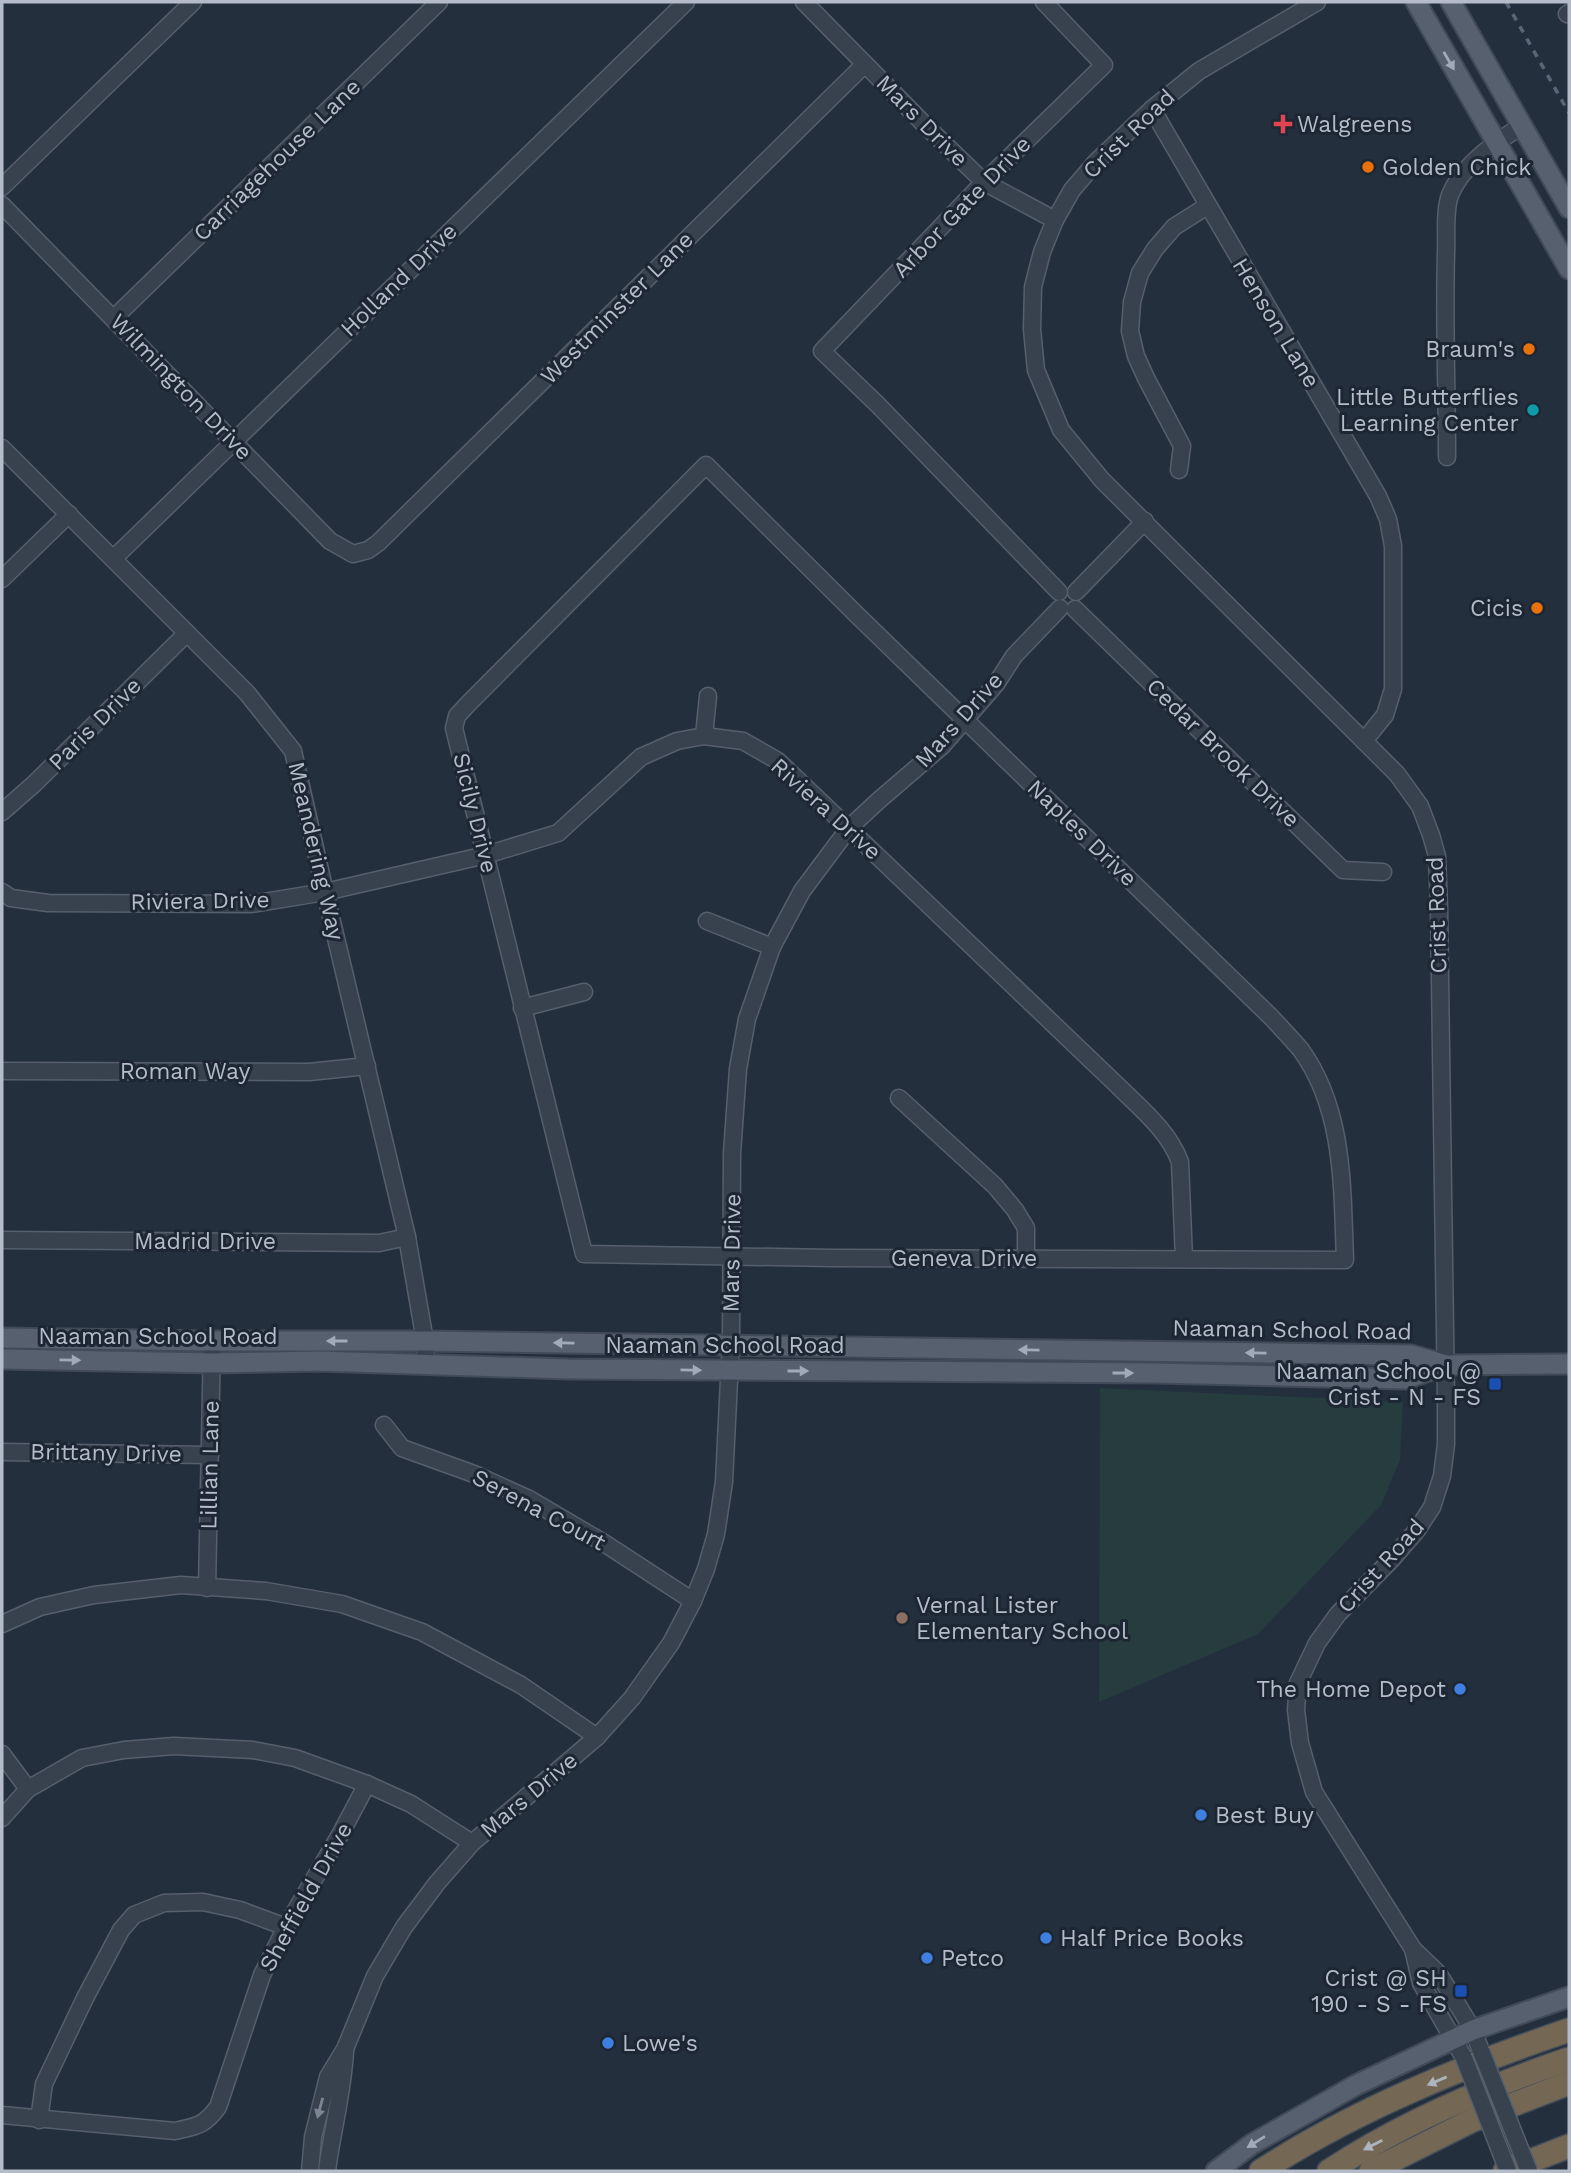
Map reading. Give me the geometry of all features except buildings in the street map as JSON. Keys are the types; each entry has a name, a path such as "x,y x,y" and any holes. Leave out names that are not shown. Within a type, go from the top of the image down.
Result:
{"highway":[{"path":"1261,2171 1394,2099 1525,2045 1569,2030"},
{"path":"1329,2171 1353,2155 1450,2106 1520,2076 1569,2059"},
{"path":"1371,2171 1473,2120 1569,2083"},
{"path":"1507,2171 1569,2146"}],"main road":[{"path":"1416,2 1569,269"},
{"path":"1451,2 1569,208"},
{"name":"Naaman School Road","path":"2,1338 425,1341 1411,1355 1446,1364 1569,1364"},
{"name":"Naaman School Road","path":"2,1359 212,1363 319,1361 568,1369 1154,1373 1405,1379 1446,1364"},
{"path":"1216,2171 1252,2144 1356,2085 1473,2030 1569,1997"}],"street":[{"path":"2,187 193,2"},
{"name":"Carriagehouse Lane","path":"114,318 439,2"},
{"name":"Holland Drive","path":"113,559 686,2"},
{"name":"Mars Drive","path":"804,2 984,182 1055,220"},
{"name":"Arbor Gate Drive","path":"822,351 984,182 1104,65 1044,2"},
{"name":"Crist Road","path":"1317,2 1199,71 1152,109 1096,162 1072,190 1055,220 1042,252 1033,287 1032,329 1036,370 1061,430 1102,480 1398,774 1420,806 1437,856 1446,1364 1446,1444 1442,1476 1432,1507 1418,1530 1338,1614 1317,1643 1298,1683 1296,1710 1300,1743 1314,1793 1413,1949 1438,1973 1473,2030 1529,2171"},
{"name":"Westminster Lane","path":"368,550 379,543 865,64"},
{"name":"Henson Lane","path":"1152,109 1378,496 1388,519 1393,545 1393,689 1385,715 1364,741"},
{"path":"1447,457 1446,271 1449,198 1458,179 1496,143 1522,126"},
{"name":"Wilmington Drive","path":"2,205 330,541 354,554 368,550"},
{"path":"1179,470 1182,446 1136,356 1130,331 1132,302 1140,273 1155,248 1174,227 1207,206"},
{"name":"Cedar Brook Drive","path":"822,351 1067,600 1343,870 1383,872"},
{"name":"Meandering Way","path":"2,448 247,693 293,751 407,1237 425,1341 426,1363"},
{"name":"Naples Drive","path":"706,465 1272,1018 1301,1050 1315,1073 1329,1106 1341,1155 1345,1260"},
{"name":"Sicily Drive","path":"584,1254 454,728 457,716 706,465"},
{"path":"2,579 69,514"},
{"name":"Mars Drive","path":"310,2171 313,2137 328,2077 345,2049 375,1976 404,1927 472,1843 597,1737 632,1698 659,1662 693,1601 709,1557 722,1506 731,1346 732,1153 738,1069 747,1019 772,947 802,891 849,828 923,764 996,684 1014,656 1145,521"},
{"name":"Paris Drive","path":"2,812 34,785 187,633"},
{"path":"704,736 708,696"},
{"name":"Riviera Drive","path":"2,892 11,898 48,903 252,904 325,892 485,855 558,833 641,757 677,741 704,736 743,741 778,761 1156,1124 1175,1147 1180,1162 1184,1259"},
{"path":"707,921 772,947"},
{"path":"522,1008 584,992"},
{"name":"Roman Way","path":"2,1070 309,1072 367,1066"},
{"path":"900,1098 995,1186 1015,1209 1026,1228 1026,1258"},
{"name":"Madrid Drive","path":"2,1240 379,1243 407,1237"},
{"name":"Geneva Drive","path":"584,1254 1345,1260"},
{"name":"Lillian Lane","path":"207,1588 212,1341"},
{"name":"Serena Court","path":"384,1424 402,1448 474,1474 529,1499 604,1542 693,1601"},
{"name":"Brittany Drive","path":"2,1451 209,1455"},
{"path":"2,1624 40,1607 94,1595 181,1585 266,1591 342,1604 422,1632 522,1685 597,1737"},
{"path":"2,1818 28,1789 82,1758 124,1750 174,1746 253,1750 285,1756 367,1784 411,1804 472,1843"},
{"path":"2,1754 28,1789"},
{"name":"Sheffield Drive","path":"39,2120 174,2131 200,2126 208,2120 218,2107 262,1975 367,1784"},
{"path":"2,2115 39,2120 44,2084 121,1930 134,1915 164,1903 203,1902 240,1910 286,1927"},
{"name":"Crist Road","path":"1413,1949 1422,1983 1464,2058 1507,2171"},
{"name":"Mars Drive","path":"327,2171 334,2120 344,2078 345,2049"}],"green space":[{"path":"1100,1388 1403,1402 1400,1460 1381,1505 1258,1634 1099,1702"}],"railway":[{"path":"1506,2 1569,113"}],"place":[{"name":"Walgreens","path":"1283,124"},
{"name":"Golden Chick","path":"1368,167"},
{"name":"Braum's","path":"1529,349"},
{"name":"Little Butterflies Learning Center","path":"1533,410"},
{"name":"Cicis","path":"1537,608"},
{"name":"Naaman School @ Crist - N - FS","path":"1495,1384"},
{"name":"Vernal Lister Elementary School","path":"902,1618"},
{"name":"The Home Depot","path":"1460,1689"},
{"name":"Best Buy","path":"1201,1815"},
{"name":"Half Price Books","path":"1046,1938"},
{"name":"Petco","path":"927,1958"},
{"name":"Crist @ SH 190 - S - FS","path":"1461,1991"},
{"name":"Lowe's","path":"608,2043"}]}
